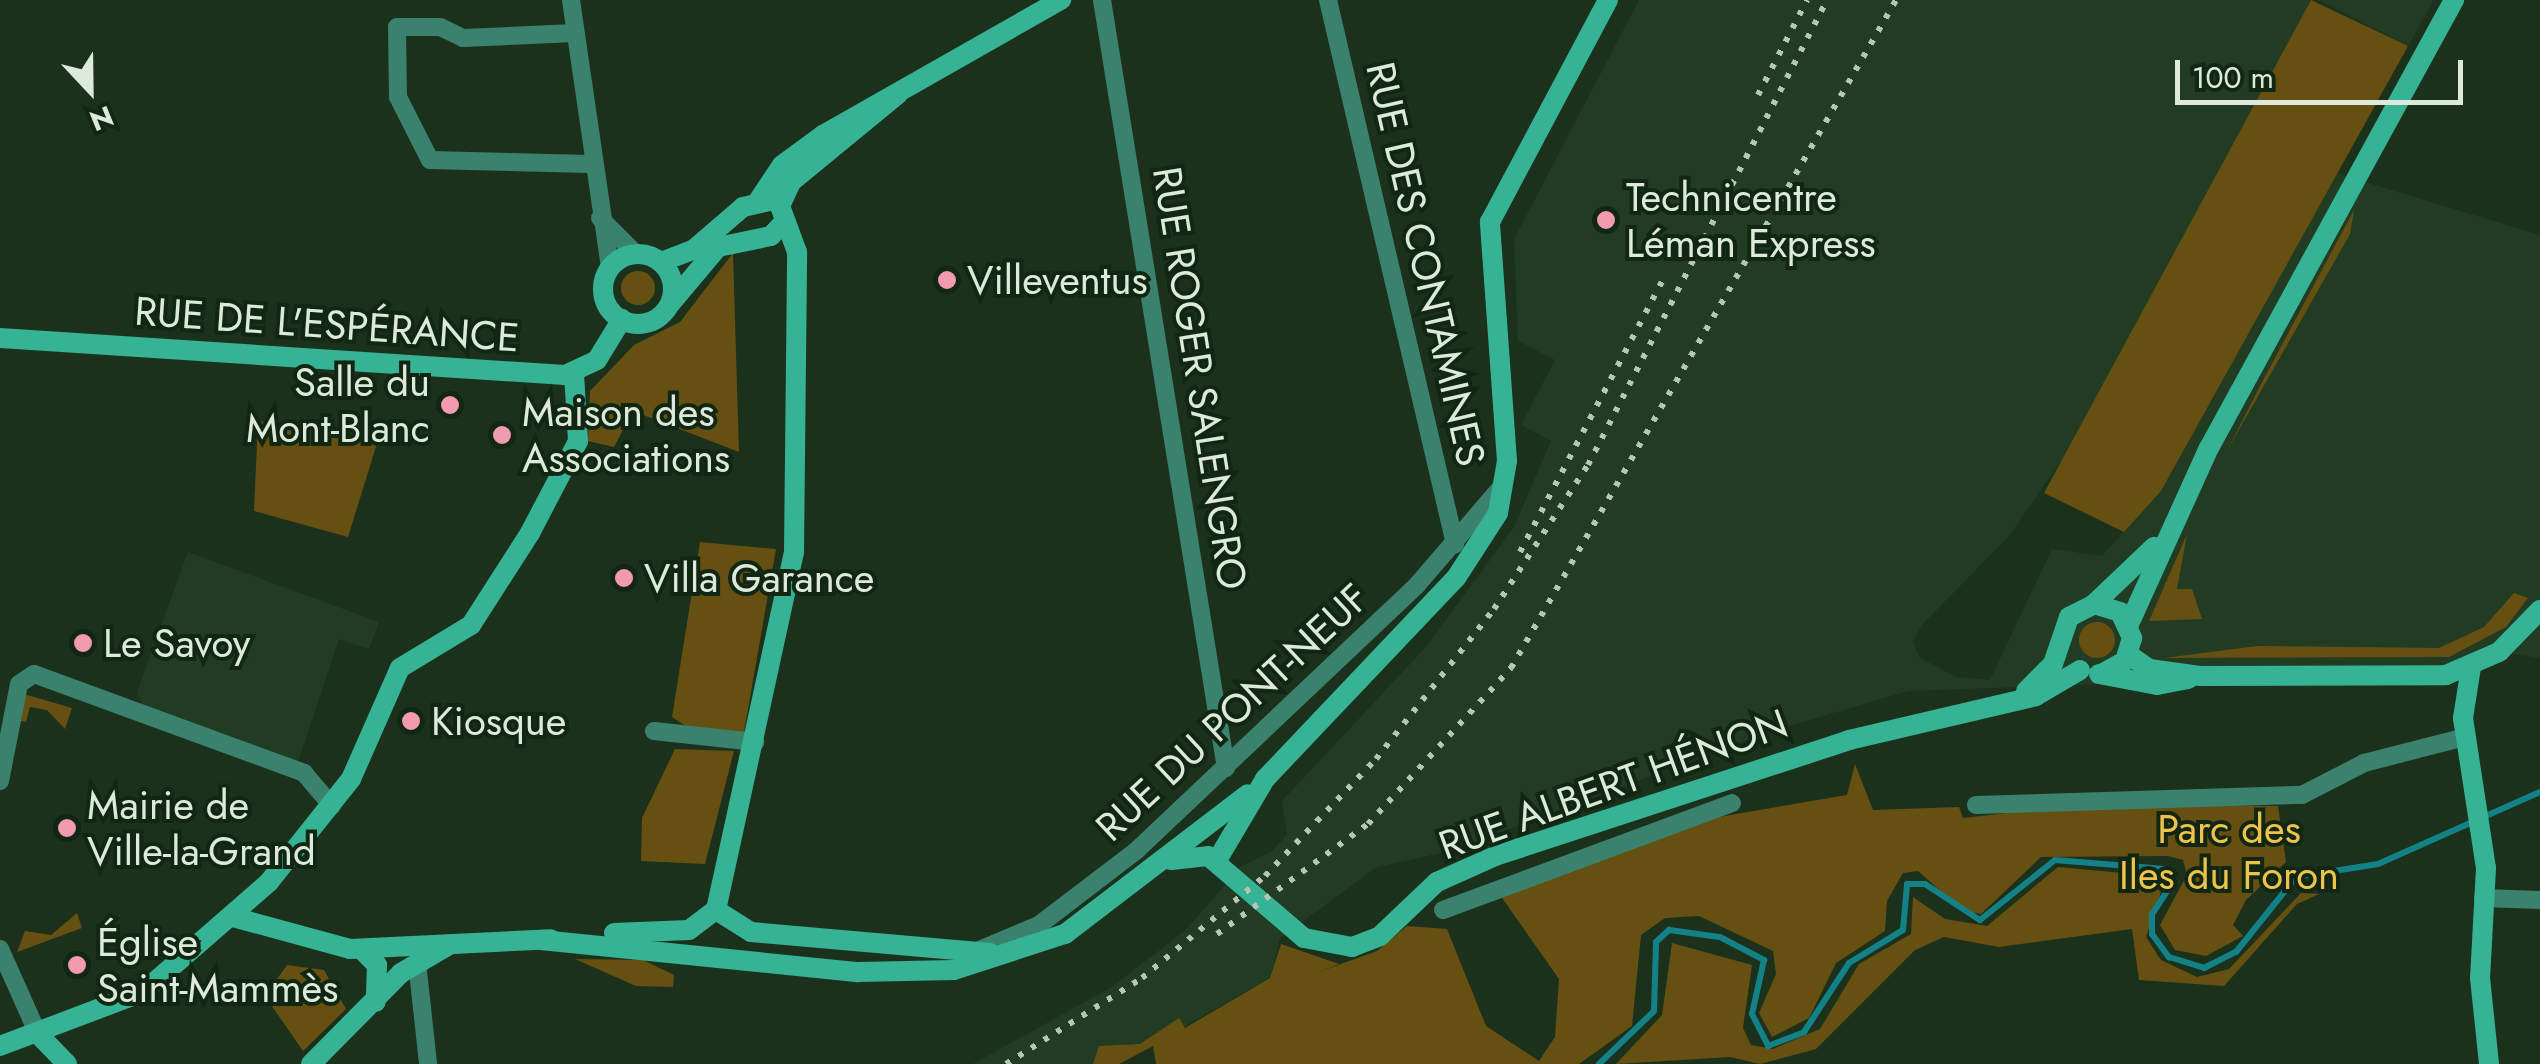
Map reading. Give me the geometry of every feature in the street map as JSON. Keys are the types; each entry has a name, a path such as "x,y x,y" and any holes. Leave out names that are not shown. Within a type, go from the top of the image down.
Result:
{"street":[{"path":"571,0 590,164 610,268 604,296 622,320 646,322 666,309 714,251 771,236 791,182 898,94"},
{"path":"660,262 758,201 790,158 1061,0"},
{"name":"RUE ROGER SALENGRO","path":"1102,0 1226,768"},
{"name":"RUE DES CONTAMINES","path":"1328,0 1456,544"},
{"path":"1171,860 1194,853 1224,869 1264,779 1466,567 1506,480 1490,222 1608,0"},
{"path":"2129,655 2129,624 2168,528 2454,0"},
{"path":"574,33 464,38 440,27 397,27 398,97 422,156 590,164"},
{"path":"716,910 756,742 796,535 797,262 782,214 758,201"},
{"path":"600,218 636,254 660,262 672,282 666,309"},
{"path":"610,268 636,254"},
{"name":"RUE DE L'ESPÉRANCE","path":"0,338 574,373 597,360 622,320"},
{"path":"0,1046 136,995 233,917 336,800 400,668 472,625 554,490 580,436 574,373"},
{"name":"RUE DU PONT-NEUF","path":"972,953 1074,902 1226,768 1456,544 1506,480"},
{"name":"RUE ALBERT HÉNON","path":"2009,701 2045,675 2062,644 2069,617 2094,604 2168,528"},
{"path":"2094,604 2129,624"},
{"path":"2129,655 2149,669 2200,676 2437,676 2470,668 2540,610"},
{"path":"2062,644 2080,670 2157,685 2200,676"},
{"path":"2102,674 2129,655"},
{"path":"2470,668 2464,727 2481,833 2489,1064"},
{"name":"RUE ALBERT HÉNON","path":"1224,869 1290,928 1327,947 1358,946 1437,882 1495,856 1849,740 2009,701 2080,670"},
{"path":"0,781 19,684 34,674 304,773 336,800"},
{"path":"2437,676 2464,727"},
{"path":"1976,805 2302,796 2364,763 2464,727"},
{"path":"654,731 756,742"},
{"name":"RUE DU PONT-NEUF","path":"541,940 858,972 941,972 1066,934 1171,860 1264,779"},
{"path":"1444,910 1732,802"},
{"path":"2482,898 2540,900"},
{"name":"RUE DU PONT-NEUF","path":"415,953 450,944 689,930 716,910 742,930 864,946 1017,952"},
{"path":"233,917 361,949 415,953"},
{"path":"858,972 864,946"},
{"path":"0,949 38,1034 67,1064"},
{"path":"361,949 377,965 376,1002"},
{"path":"313,1064 376,1002 415,953"},
{"path":"415,953 428,1064"}],"shaded area":[{"path":"1639,0 2311,0 2073,444 2009,536 1922,625 1913,641 1919,657 1956,677 1990,680 2052,549 2102,556 2161,491 2335,173 2540,235 2540,658 2500,652 2462,671 1908,691 1765,733 1454,850 1377,867 1280,938 1271,977 1119,1064 973,1064 1110,988 1186,930 1240,867 1272,851 1287,835 1282,801 1426,647 1514,527 1551,441 1521,425 1555,360 1518,341 1514,239"},
{"path":"2319,0 2434,0 2408,46"},
{"path":"188,552 379,622 369,649 339,639 298,762 143,705 137,692"}],"green space":[{"path":"2311,0 2408,46 2161,491 2124,532 2044,493"},
{"path":"2354,210 2350,234 2228,449 2262,382"},
{"path":"733,253 739,452 633,411 614,447 588,441 590,391 634,345 680,322"},
{"path":"638,271 650,276 655,288 650,300 638,305 626,300 621,288 626,276"},
{"path":"258,421 378,440 348,537 254,511"},
{"path":"2187,534 2177,589 2192,589 2202,619 2149,621"},
{"path":"700,542 776,549 744,732 692,730 672,717"},
{"path":"2514,593 2528,598 2506,627 2449,657 2164,658 2257,646 2439,648 2484,627"},
{"path":"2097,622 2109,628 2115,640 2109,652 2097,658 2085,652 2079,640 2085,628"},
{"path":"24,694 72,708 65,729 47,710 30,707 26,722 17,720"},
{"path":"675,749 734,751 705,864 641,861 642,818"},
{"name":"Parc des Iles du Foron","path":"1855,764 1873,810 1959,807 1963,818 2086,804 2278,806 2286,862 2246,900 2233,925 2243,936 2206,956 2175,950 2160,925 2187,875 2183,860 2168,856 2041,857 1981,914 1962,910 1918,871 1903,873 1887,901 1885,931 1836,963 1809,1018 1772,1037 1759,1013 1776,974 1773,951 1699,916 1665,918 1641,935 1632,1026 1579,1064 1156,1064 1153,1046 1119,1064 1093,1064 1099,1046 1140,1044 1179,1018 1185,1028 1270,978 1281,944 1339,964 1316,973 1377,951 1407,926 1447,929 1486,1026 1539,1061 1555,1037 1559,979 1500,895 1713,818 1847,795"},
{"path":"2058,867 2166,877 2146,937 2161,960 2197,977 2229,969 2301,893 2319,894 2297,904 2224,986 2139,980 2132,929 1999,947 1944,937 1915,950 1816,1049 1760,1064 1730,1057 1616,1064 1662,1015 1672,943 1752,965 1743,1028 1751,1045 1773,1049 1820,1029 1859,964 1911,934 1913,897 1945,919 1987,926"},
{"path":"77,913 82,928 17,952 25,931 51,935"},
{"path":"575,959 643,960 674,975 673,987 636,986"},
{"path":"287,965 324,970 346,1009 303,1051 265,996"}],"waterway":[{"path":"1599,1064 1654,1011 1656,942 1669,930 1720,937 1764,960 1752,1014 1768,1046 1804,1032 1849,963 1903,930 1907,884 1925,884 1980,920 2055,860 2165,869 2173,882 2152,914 2152,934 2169,957 2204,968 2236,952 2296,877 2378,864 2540,792"}],"railway":[{"path":"1758,95 1807,0"},
{"path":"1006,1064 1142,978 1265,876 1376,759 1494,609 1588,465 1827,0"},
{"path":"1217,934 1368,824 1511,668 1896,0"},
{"path":"1520,552 1662,282"}],"place":[{"name":"Technicentre Léman Express","path":"1606,220"},
{"name":"Villeventus","path":"947,280"},
{"name":"Salle du Mont-Blanc","path":"450,405"},
{"name":"Maison des Associations","path":"502,435"},
{"name":"Villa Garance","path":"624,578"},
{"name":"Le Savoy","path":"83,643"},
{"name":"Kiosque","path":"411,721"},
{"name":"Mairie de Ville-la-Grand","path":"67,828"},
{"name":"Église Saint-Mammès","path":"77,965"}]}
